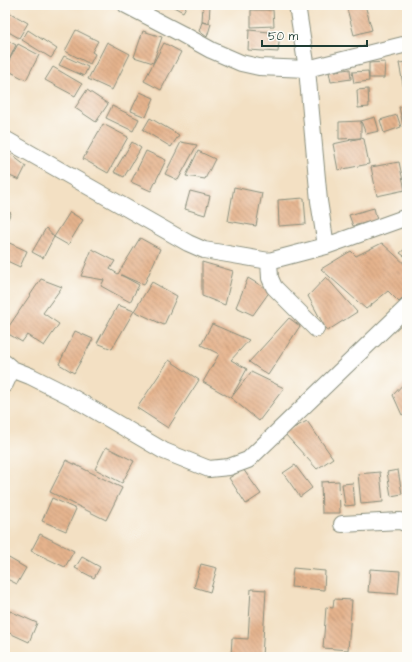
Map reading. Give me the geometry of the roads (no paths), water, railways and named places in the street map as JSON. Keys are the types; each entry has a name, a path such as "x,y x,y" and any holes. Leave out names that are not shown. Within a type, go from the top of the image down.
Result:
{"street":[{"path":"126,5 211,50 241,63 259,67 307,69 407,44"},
{"path":"297,5 307,69 319,201 326,246"},
{"path":"5,140 188,243 204,250 269,261 326,246 407,217"},
{"path":"269,261 270,278 274,287 316,329"},
{"path":"5,384 8,366 70,396 164,451 209,468 229,467 248,460 407,308"},
{"path":"342,524 400,521 407,524"}]}
